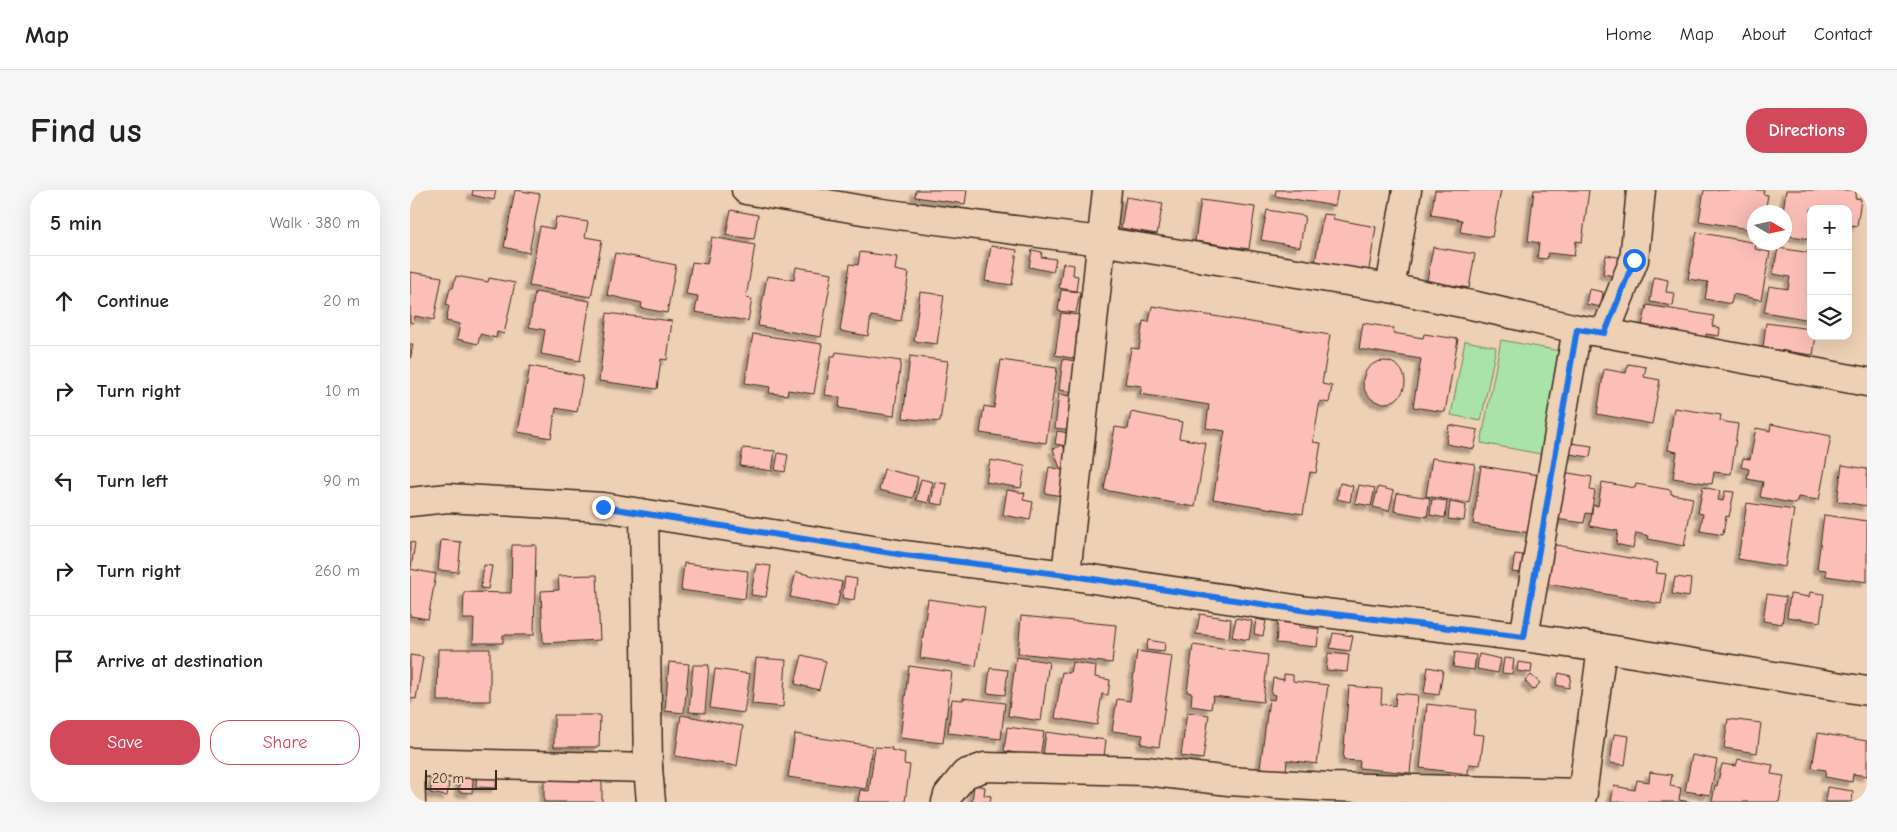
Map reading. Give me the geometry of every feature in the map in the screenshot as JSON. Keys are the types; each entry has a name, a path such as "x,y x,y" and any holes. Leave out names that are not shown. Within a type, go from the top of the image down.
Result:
{"street":[{"path":"746,190 874,212 1100,241 1390,288 1577,329 1867,382"},
{"path":"1066,575 1106,190"},
{"path":"1390,288 1408,190"},
{"path":"1605,333 1634,260 1641,190"},
{"path":"1524,637 1577,329"},
{"path":"410,502 448,498 603,507 904,555 1066,575 1308,611 1602,648 1867,691"},
{"path":"644,514 648,768 651,802"},
{"path":"946,802 948,795 965,774 985,767 1146,771 1229,781 1582,798 1602,648"},
{"path":"410,762 648,768"},
{"path":"410,774 411,802"}],"green space":[{"path":"1501,340 1560,351 1541,454 1481,443"},
{"path":"1465,341 1496,347 1481,421 1451,415"}],"building":[{"path":"473,190 496,190 494,200 472,195"},
{"path":"515,190 540,194 529,253 504,247"},
{"path":"916,190 967,190 965,204 915,197"},
{"path":"1276,190 1338,190 1335,206 1275,196"},
{"path":"1435,190 1501,190 1492,237 1460,232 1462,220 1431,215"},
{"path":"1534,190 1589,190 1582,242 1576,241 1574,256 1548,253 1547,259 1537,258 1539,243 1528,241"},
{"path":"1704,190 1764,190 1763,194 1768,195 1766,205 1747,205 1747,229 1699,221"},
{"path":"1786,190 1856,190 1855,198 1861,199 1857,226 1852,225 1852,205 1807,205 1807,238 1792,236 1792,205 1784,205"},
{"path":"1126,197 1163,203 1157,234 1121,228"},
{"path":"1201,200 1255,207 1249,249 1195,241"},
{"path":"731,210 758,215 754,239 726,235"},
{"path":"1267,210 1305,216 1300,247 1261,240"},
{"path":"1323,214 1334,215 1333,219 1376,227 1368,275 1315,263"},
{"path":"556,217 588,222 585,237 602,240 591,297 529,286 540,226 554,229"},
{"path":"1697,232 1747,241 1747,250 1770,252 1761,300 1733,294 1731,304 1705,299 1708,282 1688,279"},
{"path":"712,237 755,245 746,298 752,299 748,321 695,312 698,296 686,294 692,262 707,264"},
{"path":"991,246 1017,250 1012,285 985,281"},
{"path":"1433,247 1475,254 1469,288 1427,281"},
{"path":"1032,250 1042,252 1041,257 1056,259 1053,272 1029,267"},
{"path":"1778,250 1807,252 1807,319 1764,312 1769,286 1788,289 1790,277 1773,274"},
{"path":"860,252 897,257 895,270 909,273 901,321 871,316 868,336 840,331 850,264 858,265"},
{"path":"615,253 676,265 667,313 641,308 642,303 607,295"},
{"path":"1606,255 1623,258 1619,277 1603,274"},
{"path":"1063,263 1074,265 1073,275 1078,276 1076,291 1059,288"},
{"path":"796,267 832,273 821,337 758,326 767,276 794,280"},
{"path":"410,272 442,277 434,320 415,316 413,323 410,322"},
{"path":"456,276 488,282 489,278 515,283 504,334 497,332 496,338 480,334 478,344 457,339 460,324 446,321 449,306 446,305 450,288 453,288"},
{"path":"1654,277 1668,280 1666,292 1675,293 1673,306 1650,302"},
{"path":"1589,289 1603,292 1601,307 1586,304"},
{"path":"1061,290 1080,292 1076,313 1058,311"},
{"path":"535,292 590,301 580,361 541,354 545,330 529,327"},
{"path":"920,292 944,295 937,344 914,341"},
{"path":"1647,305 1714,316 1712,326 1720,328 1719,336 1706,334 1706,340 1648,330 1649,326 1642,325"},
{"path":"1152,306 1330,335 1322,384 1332,386 1329,403 1320,401 1313,442 1321,443 1316,473 1310,472 1303,514 1213,499 1225,431 1206,428 1209,405 1140,394 1142,386 1125,384 1131,348 1139,349 1143,321 1149,322"},
{"path":"607,313 672,321 667,360 661,359 657,389 599,381"},
{"path":"1061,313 1079,315 1076,338 1082,339 1077,359 1055,355"},
{"path":"1363,323 1394,328 1393,333 1423,338 1424,334 1458,339 1445,412 1413,407 1421,359 1359,349"},
{"path":"1766,323 1807,328 1807,340 1815,340 1813,355 1763,348"},
{"path":"753,334 822,344 814,394 788,390 787,395 769,393 770,387 745,383"},
{"path":"410,344 413,344 410,361"},
{"path":"836,352 901,361 894,416 839,408 840,397 825,395 831,356 835,356"},
{"path":"910,356 948,361 940,422 903,418"},
{"path":"1063,359 1081,362 1076,392 1059,390"},
{"path":"1001,360 1057,368 1046,443 980,433 984,406 994,408"},
{"path":"1388,361 1396,364 1402,370 1405,382 1402,394 1396,400 1380,403 1372,400 1366,394 1363,378 1366,370 1372,364"},
{"path":"1628,364 1646,367 1644,377 1660,380 1652,424 1597,414 1604,369 1626,373"},
{"path":"530,366 583,376 577,412 556,408 551,438 518,432"},
{"path":"1059,394 1074,397 1072,430 1055,428"},
{"path":"1674,408 1721,415 1720,421 1738,424 1731,474 1714,472 1712,484 1673,478 1677,452 1668,450"},
{"path":"1131,412 1182,422 1179,438 1206,443 1195,507 1104,490 1115,427 1128,429"},
{"path":"1771,424 1831,436 1819,500 1798,497 1796,504 1760,497 1763,482 1747,479 1749,469 1741,467 1743,458 1750,459 1756,428 1770,431"},
{"path":"1449,425 1478,430 1474,449 1446,444"},
{"path":"1057,431 1074,434 1072,447 1055,444"},
{"path":"1571,443 1592,446 1590,457 1569,454"},
{"path":"1063,445 1070,464 1060,468 1053,449"},
{"path":"743,448 775,451 772,471 740,466"},
{"path":"778,453 788,455 785,472 775,470"},
{"path":"1432,458 1475,464 1469,503 1426,496"},
{"path":"990,460 1025,466 1021,488 986,482"},
{"path":"1842,465 1867,469 1867,506 1837,501"},
{"path":"1481,466 1539,475 1530,533 1473,524"},
{"path":"1049,467 1063,470 1061,496 1045,493"},
{"path":"884,469 918,477 913,498 879,490"},
{"path":"1563,472 1592,477 1590,490 1595,491 1591,514 1586,513 1584,523 1555,519"},
{"path":"921,479 933,482 928,503 916,500"},
{"path":"935,482 947,484 943,505 931,503"},
{"path":"1602,482 1635,488 1636,484 1671,490 1671,494 1693,498 1684,546 1648,539 1649,536 1636,533 1633,548 1616,544 1618,531 1590,526 1593,505 1598,506"},
{"path":"1340,483 1353,486 1350,502 1337,499"},
{"path":"1359,485 1375,488 1371,506 1355,503"},
{"path":"1378,487 1394,491 1389,511 1373,507"},
{"path":"1703,487 1720,491 1718,500 1723,501 1725,491 1734,492 1729,517 1726,516 1723,535 1700,531 1703,514 1698,513"},
{"path":"1007,490 1025,493 1023,500 1033,502 1030,520 1003,515"},
{"path":"1397,493 1430,498 1427,517 1394,511"},
{"path":"1432,499 1447,501 1445,518 1430,515"},
{"path":"1450,502 1466,505 1464,521 1448,519"},
{"path":"1747,503 1794,510 1785,567 1738,559"},
{"path":"1824,515 1867,521 1867,582 1826,576 1826,570 1817,569"},
{"path":"441,540 461,542 458,572 438,570"},
{"path":"410,542 415,543 411,568 410,568"},
{"path":"1550,544 1658,563 1656,573 1666,574 1661,604 1543,583"},
{"path":"512,545 536,545 534,635 503,635 503,643 473,643 474,619 463,619 464,592 511,593"},
{"path":"1515,554 1529,556 1527,574 1512,572"},
{"path":"684,563 748,571 745,599 681,590"},
{"path":"756,564 771,566 766,597 751,595"},
{"path":"484,565 492,566 488,589 481,588"},
{"path":"410,569 436,574 428,619 410,616"},
{"path":"796,572 842,582 837,607 790,597"},
{"path":"597,575 600,640 543,643 541,591 559,590 558,576"},
{"path":"845,577 857,579 854,600 842,598"},
{"path":"1675,577 1691,579 1689,597 1672,594"},
{"path":"1810,592 1824,594 1820,622 1787,617 1790,594 1809,597"},
{"path":"1767,594 1786,597 1782,624 1763,621"},
{"path":"928,599 985,607 976,666 920,658"},
{"path":"1200,614 1231,619 1229,638 1196,634"},
{"path":"1021,616 1116,625 1112,663 1018,653"},
{"path":"1236,618 1252,621 1249,640 1232,637"},
{"path":"1278,618 1300,620 1299,627 1319,629 1317,647 1276,643"},
{"path":"1256,619 1266,621 1263,636 1254,634"},
{"path":"1333,633 1353,636 1350,651 1330,648"},
{"path":"1148,640 1165,643 1164,652 1146,650"},
{"path":"1193,645 1268,655 1263,702 1213,696 1211,709 1191,706 1192,693 1187,692"},
{"path":"438,649 490,649 490,701 437,701"},
{"path":"1137,651 1172,656 1159,747 1141,744 1143,735 1112,731 1117,699 1130,701"},
{"path":"1455,652 1476,655 1474,670 1453,667"},
{"path":"1328,653 1349,655 1347,672 1326,670"},
{"path":"1479,654 1501,659 1498,673 1477,669"},
{"path":"410,655 423,657 416,699 410,698"},
{"path":"802,655 826,661 819,690 795,684"},
{"path":"1016,657 1049,662 1041,721 1008,716"},
{"path":"756,658 786,660 783,707 752,704"},
{"path":"1504,658 1514,659 1512,674 1502,673"},
{"path":"669,662 689,664 684,713 665,711"},
{"path":"1072,662 1096,666 1095,677 1110,680 1108,695 1102,694 1097,725 1055,718 1062,672 1070,673"},
{"path":"1518,662 1532,664 1531,673 1517,671"},
{"path":"693,665 709,665 705,713 689,712"},
{"path":"909,666 952,672 943,743 900,738"},
{"path":"1428,667 1443,670 1439,695 1424,693"},
{"path":"990,668 1008,670 1005,695 987,693"},
{"path":"715,669 750,674 744,713 710,708"},
{"path":"1559,673 1571,676 1569,688 1556,685"},
{"path":"1284,674 1293,675 1293,681 1328,685 1317,764 1287,760 1286,771 1260,768 1269,699 1274,700 1275,695 1271,694 1273,678 1284,680"},
{"path":"1531,675 1540,683 1533,690 1525,681"},
{"path":"1349,686 1382,689 1381,704 1395,706 1396,693 1418,695 1410,773 1359,768 1360,761 1343,760"},
{"path":"963,698 1005,703 1001,739 948,733 952,699 963,700"},
{"path":"1427,704 1476,710 1473,734 1484,735 1480,765 1469,764 1468,774 1420,768"},
{"path":"1187,712 1209,715 1203,759 1181,756"},
{"path":"554,715 600,715 599,747 554,747"},
{"path":"681,715 743,726 737,766 675,756"},
{"path":"1728,719 1761,723 1757,753 1724,748"},
{"path":"1007,727 1044,732 1040,757 1004,751"},
{"path":"1046,732 1106,740 1103,765 1043,757"},
{"path":"1818,733 1867,741 1867,776 1853,774 1852,782 1825,777 1826,770 1812,768"},
{"path":"795,734 872,746 866,789 788,777"},
{"path":"1614,734 1629,736 1625,765 1610,763"},
{"path":"875,747 892,748 891,750 905,753 904,764 910,765 905,802 858,802 860,790 869,791"},
{"path":"1692,755 1717,760 1710,795 1685,791"},
{"path":"1738,759 1773,765 1771,774 1784,776 1779,802 1712,802 1722,764 1736,766"},
{"path":"460,766 474,768 472,793 459,792"},
{"path":"477,768 497,769 496,788 476,787"},
{"path":"434,772 445,774 444,782 449,783 447,796 430,793"},
{"path":"1650,772 1672,775 1670,786 1681,788 1679,800 1691,802 1611,802 1614,786 1635,790 1637,780 1649,782"},
{"path":"544,779 602,780 602,802 544,802"},
{"path":"974,785 985,787 984,795 991,796 990,802 972,802"},
{"path":"1827,787 1853,791 1852,802 1825,802"}],"route":[{"path":"603,507 904,555 1066,575 1308,611 1524,637 1577,329 1605,333 1634,260"}]}
